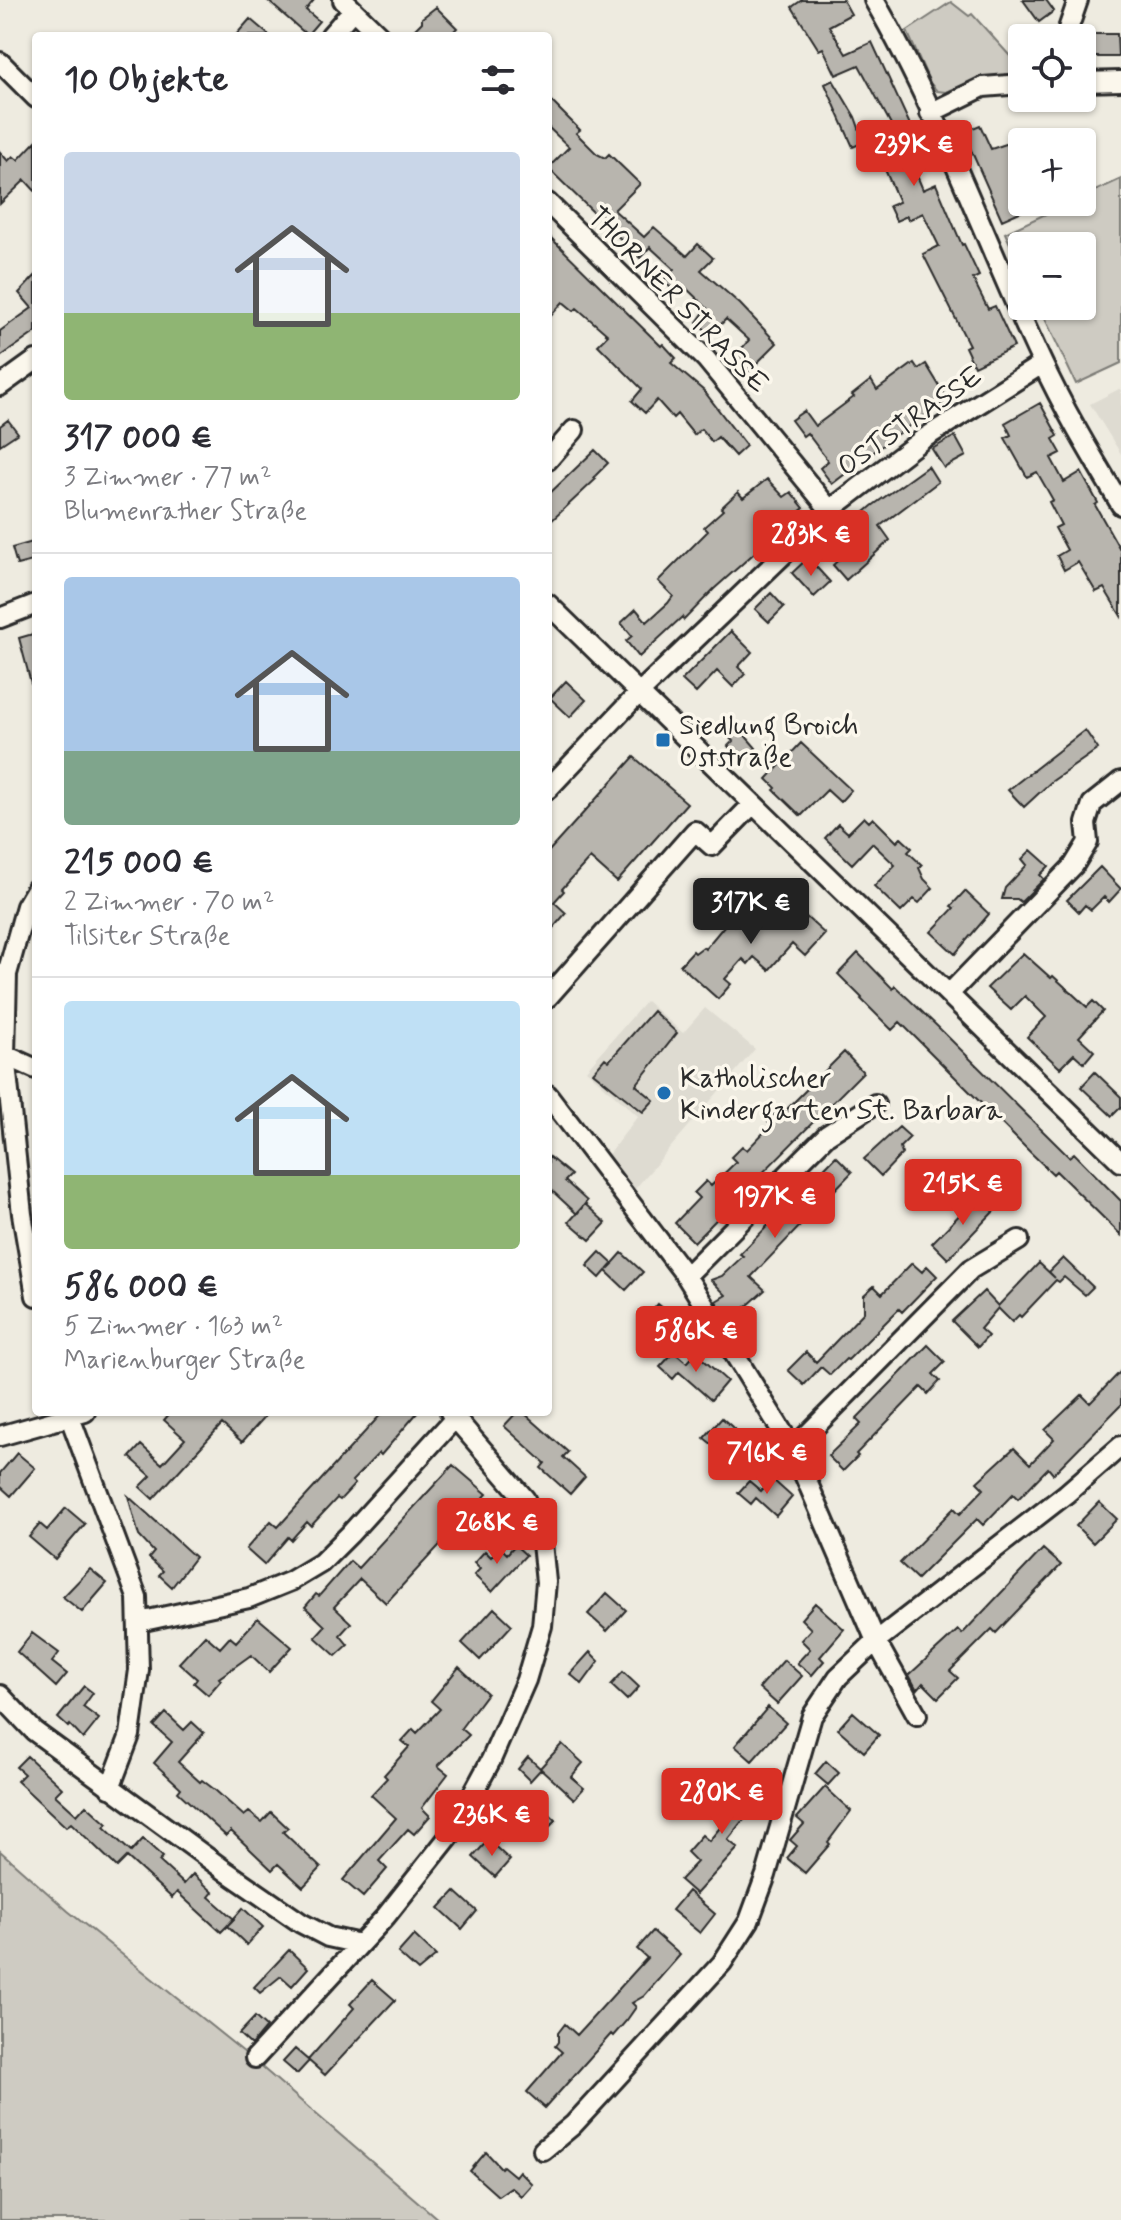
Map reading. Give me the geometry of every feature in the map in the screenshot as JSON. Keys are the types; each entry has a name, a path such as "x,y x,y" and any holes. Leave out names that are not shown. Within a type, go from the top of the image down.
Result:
{"street":[{"path":"874,0 930,113 1042,364 1121,505"},
{"path":"1070,24 1078,0"},
{"path":"332,32 348,5 376,32"},
{"path":"0,62 32,94"},
{"path":"1096,82 1121,81"},
{"path":"930,113 983,87 1008,85"},
{"name":"THORNER STRASSE","path":"552,207 706,359 830,510"},
{"path":"0,386 32,363"},
{"name":"OSTSTRASSE","path":"552,785 638,694 830,510 923,439 1042,364"},
{"path":"552,455 574,430"},
{"path":"0,618 32,606"},
{"path":"552,608 1121,1162"},
{"path":"949,994 1074,865 1088,842 1086,823 1092,804 1121,781"},
{"path":"552,992 695,831 712,846 752,805"},
{"path":"32,896 26,906 7,974 5,1055 22,1214 32,1273"},
{"path":"5,1055 32,1067"},
{"path":"552,1100 686,1276 793,1449 876,1641 917,1715"},
{"path":"686,1276 827,1135 875,1104"},
{"path":"793,1449 971,1269 1019,1240"},
{"path":"0,1436 67,1416"},
{"path":"75,1416 137,1597 139,1670 130,1735 110,1788"},
{"path":"139,1622 249,1598 291,1581 321,1563 350,1534 451,1416"},
{"path":"255,2058 417,1880 451,1834 491,1760 526,1680 542,1626 546,1582 542,1543 525,1499 453,1416"},
{"path":"543,2150 573,2125 722,1963 749,1921 766,1875 812,1716 838,1677 876,1641 1066,1494 1121,1446"},
{"path":"0,1695 34,1731 301,1923 328,1937 360,1944"}],"shaded area":[{"path":"951,2 969,16 972,14 1008,54 1008,74 980,78 946,92 937,91 930,83 907,31"},
{"path":"1121,179 1121,363 1076,384 1046,320 1096,320 1096,232 1008,232 1008,239 1005,233 1041,216 1096,216 1096,191"},
{"path":"1121,388 1121,454 1090,404"},
{"name":"Katholischer Kindergarten St. Barbara","path":"646,1001 683,1033 705,1008 755,1049 634,1190 607,1156 638,1116 586,1070"},
{"path":"0,1851 68,1911 250,2057 439,2220 0,2220"}],"building":[{"path":"267,0 314,0 306,10 319,21 310,32 304,32"},
{"path":"802,0 843,0 851,14 829,26 846,54 872,42 923,153 910,159 923,190 936,184 979,276 973,279 988,309 995,306 1014,347 974,366 965,347 969,345 923,254 939,246 923,213 908,220 907,216 896,221 889,206 899,202 877,151 900,141 859,65 836,75 823,48 819,50 792,7"},
{"path":"1023,0 1046,0 1054,11 1039,22"},
{"path":"436,7 457,28 453,32 412,32 422,18"},
{"path":"250,19 265,32 239,32"},
{"path":"1096,34 1117,34 1118,57 1096,57"},
{"path":"833,80 855,117 864,142 853,147 825,84"},
{"path":"552,102 580,130 576,133 597,154 605,158 609,154 640,184 614,210 644,237 654,227 687,256 698,244 713,258 701,270 740,304 777,343 745,375 731,361 749,340 726,319 711,335 697,322 707,308 685,287 678,294 663,281 674,269 650,247 640,258 552,172 552,164 569,147 552,131"},
{"path":"980,125 991,149 1008,143 1008,216 1011,216 1002,220 963,132"},
{"path":"32,145 32,188 25,180 0,204 0,152 8,161 13,156 18,160"},
{"path":"552,239 661,346 663,344 676,358 671,363 704,391 746,446 735,456 718,437 712,442 701,429 694,435 677,414 673,418 657,400 645,413 632,401 642,389 598,345 608,335 577,308 574,311 563,302 552,314"},
{"path":"32,279 32,308 19,293"},
{"path":"32,308 32,335 0,357 0,331"},
{"path":"914,363 918,369 926,364 948,400 832,484 820,468 828,461 807,433 803,436 791,420 804,411 815,426 871,380 877,390"},
{"path":"1040,403 1058,436 1053,439 1061,453 1051,458 1064,482 1081,472 1098,503 1095,505 1121,551 1121,616 1104,588 1096,592 1078,562 1064,570 1057,556 1067,550 1055,528 1061,525 1049,502 1053,500 1037,472 1027,477 1005,438 1011,435 1005,423"},
{"path":"8,420 18,433 0,445 0,426"},
{"path":"955,436 966,456 944,468 932,449"},
{"path":"595,450 608,463 594,477 596,479 552,520 552,491"},
{"path":"928,466 938,482 880,526 890,540 846,580 833,565 844,555 832,540 872,506"},
{"path":"767,479 784,497 791,492 804,508 759,544 761,547 684,620 682,617 639,657 626,641 632,636 621,623 636,609 647,622 668,603 673,596 658,581 708,531 704,527 738,492 743,498"},
{"path":"32,542 32,561 17,565 12,548"},
{"path":"808,558 830,582 814,597 792,573"},
{"path":"771,593 784,607 769,622 755,609"},
{"path":"731,631 752,652 738,667 745,674 733,687 717,671 696,693 682,680"},
{"path":"32,634 32,683 31,683 19,638"},
{"path":"566,681 586,700 570,717 552,700"},
{"path":"737,726 756,748 743,761 728,746 733,741 727,736"},
{"path":"1085,730 1098,749 1051,782 1024,807 1008,790"},
{"path":"801,743 851,790 840,802 827,790 801,816 767,779"},
{"path":"634,757 687,803 617,882 590,858 554,902 566,913 552,929 552,848"},
{"path":"864,817 869,822 873,818 897,842 901,838 912,848 908,852 922,865 919,868 924,879 933,888 919,903 914,899 901,912 874,886 895,865 872,843 852,864 825,838 838,824 848,833"},
{"path":"1031,850 1049,866 1040,875 1044,879 1021,902 1002,899 1005,888 1027,865 1022,859"},
{"path":"1100,867 1121,889 1109,902 1104,897 1091,910 1085,905 1079,912 1067,900"},
{"path":"965,891 989,914 955,954 931,932"},
{"path":"786,903 791,908 793,905 825,934 805,956 792,944 769,970 754,957 748,964 743,959 725,979 731,984 718,999 680,965 693,951 705,949 729,920 734,925 748,909 765,925"},
{"path":"858,953 893,989 895,986 938,1027 1069,1157 1074,1153 1121,1201 1121,1235 1056,1171 1053,1174 1030,1152 900,1022 892,1030 861,999 838,974"},
{"path":"1023,953 1087,1007 1093,1001 1103,1011 1079,1037 1094,1051 1084,1063 1074,1054 1060,1068 1027,1037 1046,1017 1025,996 1011,1010 987,988"},
{"path":"653,1011 677,1033 636,1085 654,1100 643,1112 593,1072 605,1058 609,1061"},
{"path":"844,1052 863,1072 694,1242 675,1223 699,1198 694,1193 706,1181 711,1186 736,1162 731,1157 742,1146 747,1150 771,1125 767,1121 778,1110 782,1114"},
{"path":"1095,1072 1121,1097 1121,1107 1112,1116 1081,1087"},
{"path":"899,1127 910,1137 900,1147 902,1154 881,1176 864,1159"},
{"path":"836,1156 852,1172 751,1277 765,1290 729,1322 716,1301 726,1295 711,1280 722,1276 743,1256 740,1254"},
{"path":"552,1159 571,1175 565,1181 587,1201 577,1214 552,1191"},
{"path":"979,1195 995,1210 948,1259 932,1243"},
{"path":"585,1204 606,1223 590,1240 569,1222"},
{"path":"600,1252 613,1264 622,1253 643,1272 626,1290 606,1271 600,1278 587,1266"},
{"path":"1063,1258 1093,1287 1085,1295 1064,1277 1059,1282 1056,1280 1021,1317 1019,1315 1012,1322 998,1308 980,1329 988,1336 978,1347 952,1321 984,1291 998,1306 1039,1263 1055,1278 1049,1272"},
{"path":"912,1263 922,1272 927,1266 937,1276 848,1360 830,1375 821,1367 804,1385 788,1370 806,1352 816,1362 864,1312 864,1295 874,1286 882,1294"},
{"path":"658,1304 679,1321 663,1339 643,1322"},
{"path":"928,1345 945,1362 933,1374 940,1381 928,1394 921,1387 843,1471 828,1456 861,1424 856,1419"},
{"path":"674,1352 687,1363 696,1353 727,1381 711,1400 679,1372 673,1379 660,1367"},
{"path":"1121,1371 1121,1405 1053,1474 1048,1468 1018,1499 1013,1494 983,1525 977,1519 917,1579 900,1563 954,1508 960,1514 984,1489 977,1482 1014,1448 1030,1464 1054,1439 1045,1430 1082,1395 1090,1403"},
{"path":"168,1416 265,1416 242,1442 222,1424 153,1499 140,1487 151,1476 130,1457 141,1445 162,1464 185,1439 164,1420"},
{"path":"379,1416 415,1416 381,1455 379,1453 352,1481 355,1484 340,1500 337,1498 311,1526 307,1522 291,1540 288,1537 264,1565 246,1549 271,1521 278,1527"},
{"path":"513,1416 528,1416 568,1452 563,1457 585,1477 570,1494 541,1468 545,1463 504,1426"},
{"path":"722,1418 756,1448 739,1466 704,1438"},
{"path":"17,1453 35,1468 11,1496 0,1486 0,1473"},
{"path":"453,1465 487,1494 386,1603 360,1579 334,1607 351,1623 340,1635 348,1645 336,1656 315,1637 325,1626 305,1607 350,1561 358,1568"},
{"path":"772,1479 792,1497 776,1516 756,1498 751,1504 738,1493 749,1481 761,1491"},
{"path":"128,1496 195,1557 172,1587 159,1575 163,1571 149,1558 154,1552 139,1536"},
{"path":"1099,1502 1117,1519 1093,1543 1076,1526"},
{"path":"66,1508 85,1524 55,1559 29,1537 40,1524 47,1530"},
{"path":"515,1545 526,1555 492,1592 474,1575 480,1569 474,1563 485,1551 491,1557 500,1547 507,1554"},
{"path":"1043,1549 1061,1565 996,1633 992,1629 950,1671 958,1678 938,1698 923,1683 917,1690 909,1675 958,1630 962,1634"},
{"path":"90,1569 107,1583 82,1612 63,1597"},
{"path":"607,1593 626,1610 607,1631 588,1614"},
{"path":"815,1603 844,1629 820,1657 824,1661 812,1675 797,1663 810,1649 801,1640 811,1629 801,1619"},
{"path":"494,1608 512,1625 480,1660 462,1643"},
{"path":"258,1618 292,1647 269,1672 251,1655 219,1678 221,1680 208,1695 194,1683 197,1679 179,1663 205,1635 220,1648 230,1637 236,1642"},
{"path":"32,1633 59,1653 52,1662 67,1674 56,1687 17,1652"},
{"path":"590,1652 599,1661 582,1684 570,1674"},
{"path":"784,1660 802,1676 777,1704 759,1688"},
{"path":"459,1667 487,1693 461,1728 469,1735 438,1766 448,1774 422,1808 430,1816 414,1834 408,1829 379,1861 387,1869 363,1897 343,1880 396,1818 371,1795 409,1747 402,1741 413,1729 417,1733 440,1709 431,1701"},
{"path":"623,1672 639,1687 627,1700 611,1685"},
{"path":"84,1686 93,1693 83,1707 99,1719 83,1739 58,1718"},
{"path":"768,1707 786,1723 752,1761 735,1746"},
{"path":"853,1712 879,1735 864,1752 838,1729"},
{"path":"166,1713 184,1730 192,1722 204,1733 178,1762 244,1816 249,1812 262,1822 271,1812 288,1828 283,1832 321,1868 303,1887 278,1864 272,1870 231,1831 226,1836 178,1792 181,1788 154,1763 172,1742 154,1726"},
{"path":"562,1744 583,1763 571,1777 584,1788 574,1799 540,1768"},
{"path":"27,1756 62,1788 55,1795 77,1815 86,1805 131,1852 143,1839 163,1857 159,1861 184,1884 193,1874 213,1892 209,1897 234,1919 221,1932 177,1892 172,1898 127,1857 117,1867 71,1823 66,1827 17,1781 24,1774 16,1767"},
{"path":"528,1757 541,1769 530,1781 518,1769"},
{"path":"826,1761 839,1773 828,1785 815,1774"},
{"path":"748,1776 766,1792 728,1840 738,1848 696,1894 680,1880 697,1862 687,1852 702,1835 709,1841 728,1818 718,1809"},
{"path":"825,1787 851,1811 828,1842 830,1844 805,1873 787,1858 797,1846 790,1840 804,1824 797,1818"},
{"path":"526,1792 556,1820 540,1837 510,1809"},
{"path":"488,1840 510,1860 495,1877 473,1857"},
{"path":"455,1891 477,1911 462,1929 439,1908"},
{"path":"688,1891 715,1914 700,1933 672,1910"},
{"path":"243,1908 263,1927 247,1945 227,1926"},
{"path":"653,1931 680,1955 644,1996 632,2003 636,2007 627,2020 545,2108 527,2092 562,2052 555,2046 558,2033 565,2024 577,2035 647,1958 637,1949"},
{"path":"414,1935 436,1956 418,1971 398,1953"},
{"path":"289,1950 308,1968 292,1986 281,1976 260,1993 254,1987"},
{"path":"372,1980 395,2000 325,2075 309,2061 297,2074 283,2062 295,2049 308,2060 354,2008 350,2004"},
{"path":"255,2017 266,2027 251,2045 239,2034"},
{"path":"486,2152 501,2168 503,2166 515,2176 519,2171 532,2184 521,2196 511,2187 498,2196 470,2171"}],"place":[{"name":"Siedlung Broich Oststraße","path":"663,740"},
{"name":"Katholischer Kindergarten St. Barbara","path":"664,1093"}]}
